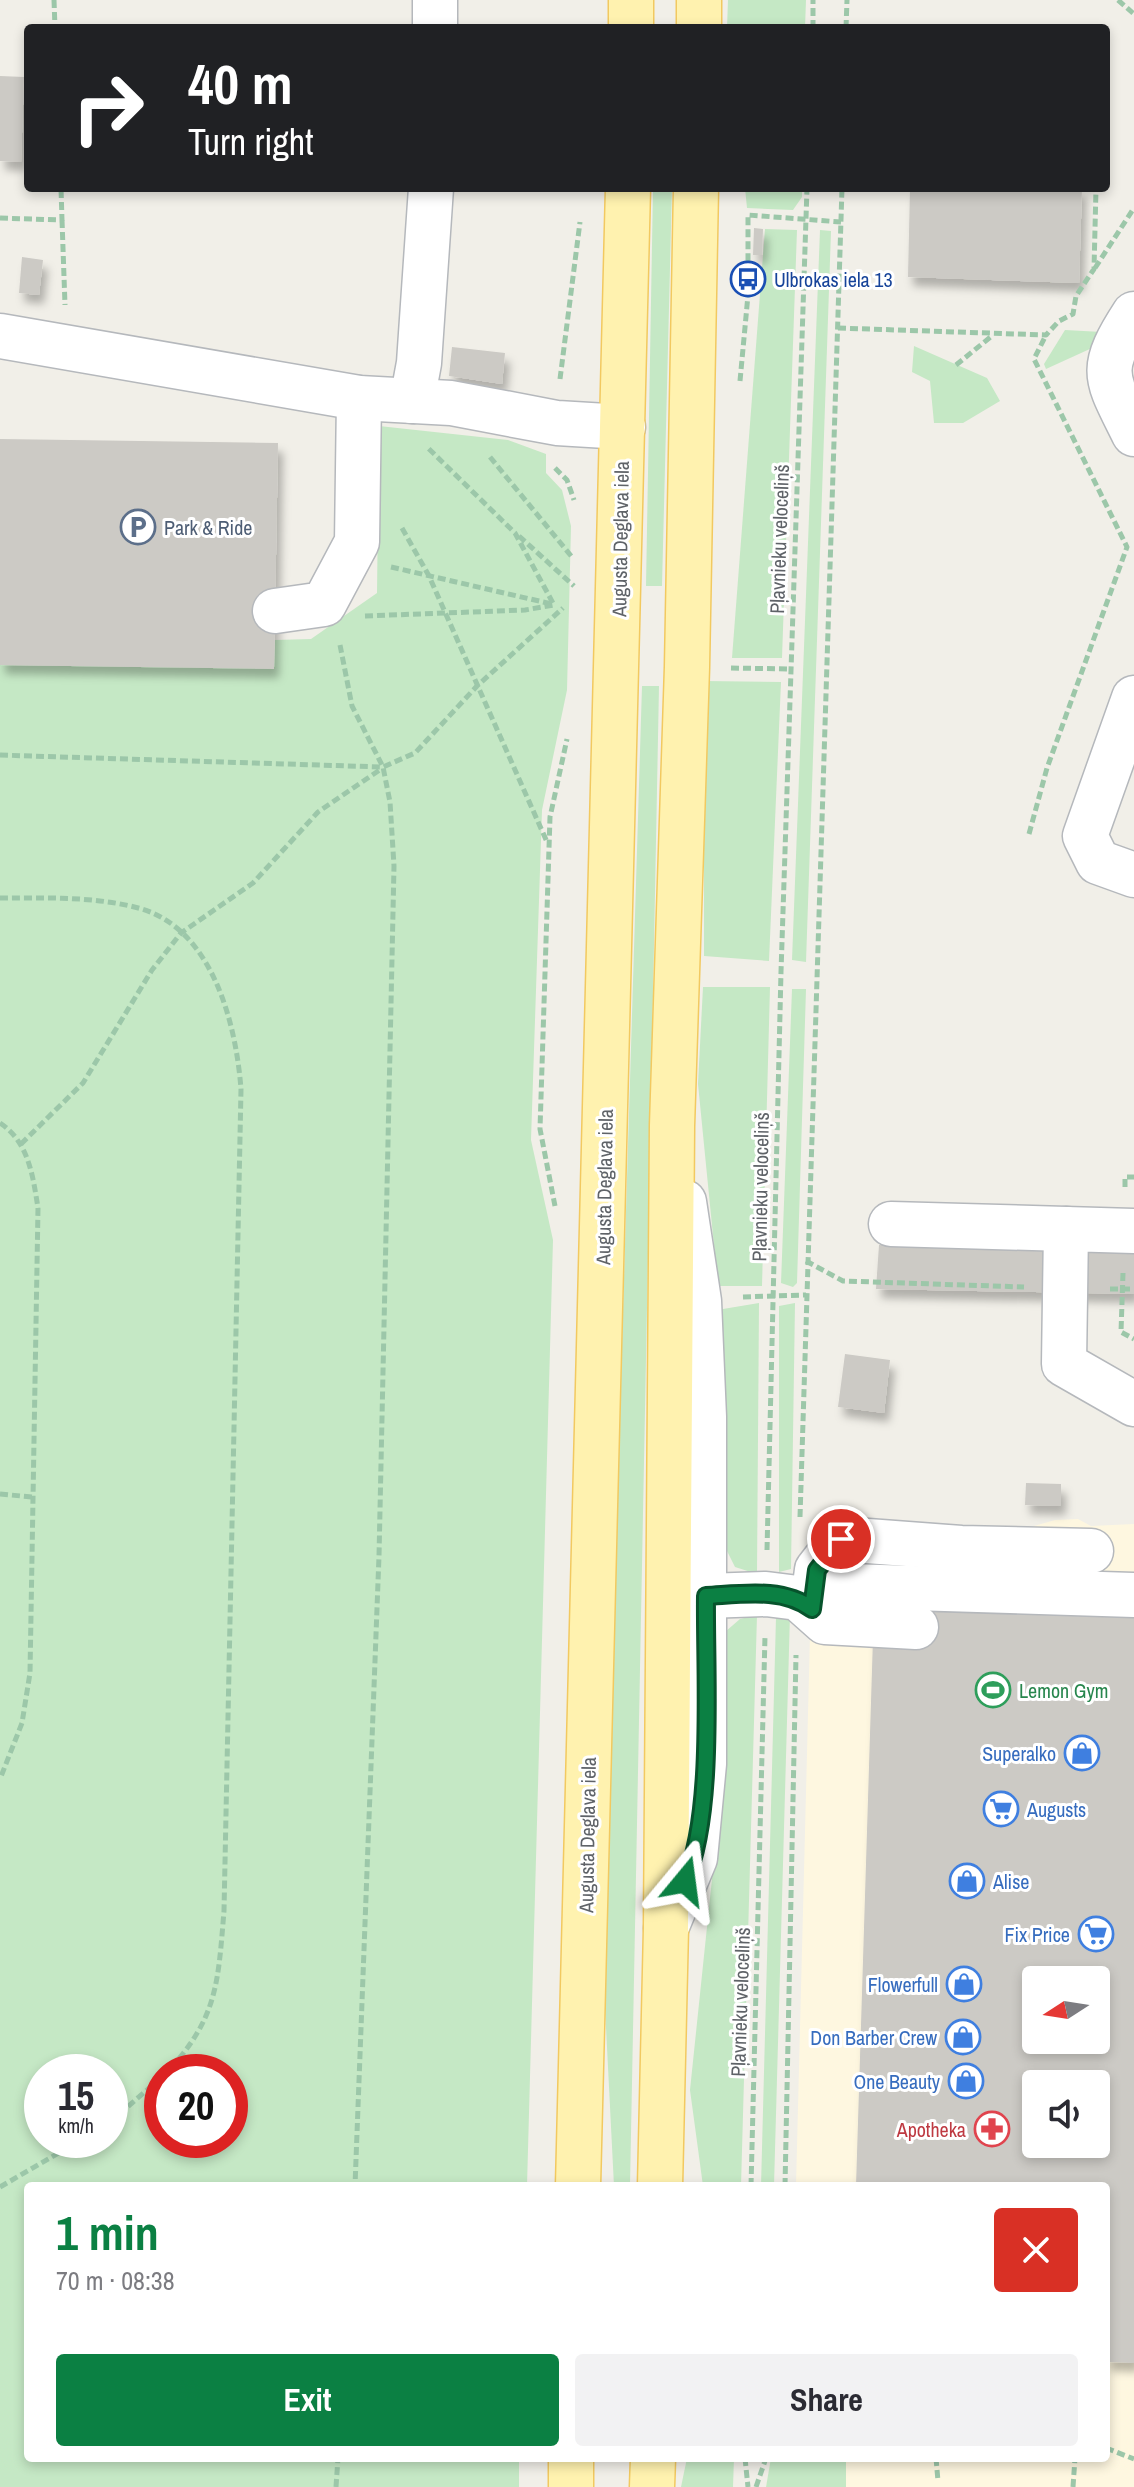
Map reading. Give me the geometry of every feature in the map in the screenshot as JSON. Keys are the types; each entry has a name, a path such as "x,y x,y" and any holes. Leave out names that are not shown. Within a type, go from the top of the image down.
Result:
{"main road":[{"path":"631,0 631,24"},
{"path":"699,0 699,24"},
{"name":"Augusta Deglava iela","path":"578,2182 628,192"},
{"path":"660,2182 666,1928 672,1126 687,667 696,192"},
{"path":"571,2462 571,2487"},
{"path":"652,2487 653,2462"}],"street":[{"path":"435,0 435,24"},
{"path":"428,415 419,363 431,192"},
{"path":"1134,314 1109,358 1107,375 1134,434"},
{"path":"0,336 359,398 428,415 623,427"},
{"path":"275,611 324,604 357,542 359,398"},
{"path":"1134,698 1085,836 1098,862 1134,875"},
{"path":"666,1928 695,1858 704,1764 706,1596 699,1301 672,1126"},
{"path":"891,1224 1134,1231"},
{"path":"1066,1229 1064,1364 1134,1404"},
{"path":"798,1596 841,1539 961,1548 1091,1551"},
{"path":"706,1596 1134,1595"},
{"path":"798,1596 825,1622 916,1627"}],"path":[{"path":"54,0 55,24"},
{"path":"813,0 813,24"},
{"path":"846,24 847,0"},
{"path":"1118,0 1134,14"},
{"path":"61,192 67,350"},
{"name":"Pļavnieku veloceliņš","path":"751,2182 798,1596 773,1294 807,192"},
{"path":"800,1518 842,192"},
{"path":"1094,269 1096,192"},
{"path":"1029,834 1047,768 1127,547 1034,359 1046,335 1059,321 1073,314 1076,296 1134,208"},
{"path":"740,386 748,295 748,215 841,222"},
{"path":"0,218 62,220"},
{"path":"838,328 1046,335"},
{"path":"956,365 994,335"},
{"path":"428,415 515,533 554,605"},
{"path":"428,415 575,563"},
{"path":"400,525 429,576 549,847"},
{"path":"515,533 580,594"},
{"path":"21,1144 83,1083 152,970 181,933 253,883 318,812 383,767 415,753 477,686 566,609 349,558"},
{"path":"324,604 346,615 383,618 525,610 554,605"},
{"path":"324,604 336,622 352,706 383,767 390,802 393,898 379,1556 355,2182"},
{"path":"722,668 791,669"},
{"path":"0,755 383,767"},
{"path":"0,898 104,901 143,910 181,933 205,963 231,1020 241,1089 224,1911 221,1955 205,2024 184,2054"},
{"path":"0,1123 21,1144 32,1172 38,1208 30,1673 22,1723 0,1779"},
{"path":"806,1261 843,1281 1134,1289"},
{"path":"699,1301 773,1294 806,1295"},
{"path":"0,1494 32,1497"},
{"path":"785,2182 798,1596"},
{"path":"128,2106 144,2093"},
{"path":"0,2187 50,2158"},
{"path":"1110,2450 1134,2459"},
{"path":"336,2487 338,2462"},
{"path":"745,2462 748,2487"},
{"path":"756,2487 765,2462"},
{"path":"936,2462 938,2481"},
{"path":"1073,2487 1075,2462"}],"shaded area":[{"name":"Augusts","path":"864,1517 899,1534 985,1540 1055,1520 1078,1519 1091,1526 1134,1524 1134,2487 766,2487 771,2462 1110,2462 1110,2182 796,2182 810,1635 825,1537"}],"green space":[{"path":"728,0 806,0 805,24 727,24"},
{"path":"653,192 672,192 662,586 646,586"},
{"path":"745,192 802,192 793,210 747,208"},
{"path":"765,229 797,230 782,658 732,658"},
{"path":"820,230 831,231 806,962 792,960"},
{"path":"1065,330 1102,332 1092,348 1046,369 1044,364"},
{"path":"914,346 987,378 1000,401 963,423 934,423 930,381 912,372"},
{"path":"379,426 508,440 546,454 546,473 562,490 571,526 567,690 542,810 531,1140 553,1240 527,2182 24,2182 24,2462 519,2462 519,2487 0,2487 0,665 274,668 275,640 311,639 377,593"},
{"path":"704,681 781,682 769,961 704,956"},
{"path":"642,686 659,686 630,2182 614,2182 603,1968"},
{"path":"703,987 770,987 762,1286 718,1286 698,1084"},
{"path":"792,989 806,989 797,1283 793,1287 781,1283"},
{"path":"759,1303 757,1574 735,1567 724,1545 717,1310"},
{"path":"795,1303 791,1569 779,1572 779,1306"},
{"path":"790,1614 774,2182 761,2182 776,1617"},
{"path":"757,1615 741,2182 702,2182 690,2090 717,1831 725,1632 740,1619"},
{"path":"686,2462 734,2462 733,2487 681,2487"},
{"path":"770,2462 846,2462 846,2487 766,2487"}],"building":[{"path":"0,76 24,77 21,162 0,161"},
{"path":"910,192 1082,192 1079,283 908,277"},
{"path":"754,228 763,229 762,255 753,255"},
{"path":"22,257 43,260 39,295 19,293"},
{"path":"452,347 505,353 502,384 449,376"},
{"name":"Park & Ride","path":"0,439 278,443 274,669 0,665"},
{"path":"879,1245 1134,1252 1134,1294 876,1289"},
{"path":"845,1354 890,1360 884,1413 838,1407"},
{"path":"1026,1483 1061,1484 1061,1506 1025,1505"},
{"name":"Augusts","path":"833,1563 1134,1573 1134,2363 1110,2362 1110,2182 856,2182 873,1637"}],"place":[{"name":"Ulbrokas iela 13","path":"748,279"},
{"name":"Park & Ride","path":"138,527"},
{"name":"Lemon Gym","path":"993,1690"},
{"name":"Superalko","path":"1082,1753"},
{"name":"Augusts","path":"1001,1809"},
{"name":"Alise","path":"967,1881"},
{"name":"Fix Price","path":"1096,1934"},
{"name":"Flowerfull","path":"964,1984"},
{"name":"Don Barber Crew","path":"963,2037"},
{"name":"One Beauty","path":"966,2081"},
{"name":"Apotheka","path":"992,2129"}],"route":[{"path":"685,1881 695,1858 704,1764 706,1596 766,1594 798,1598 812,1609 817,1570 841,1539"}]}
